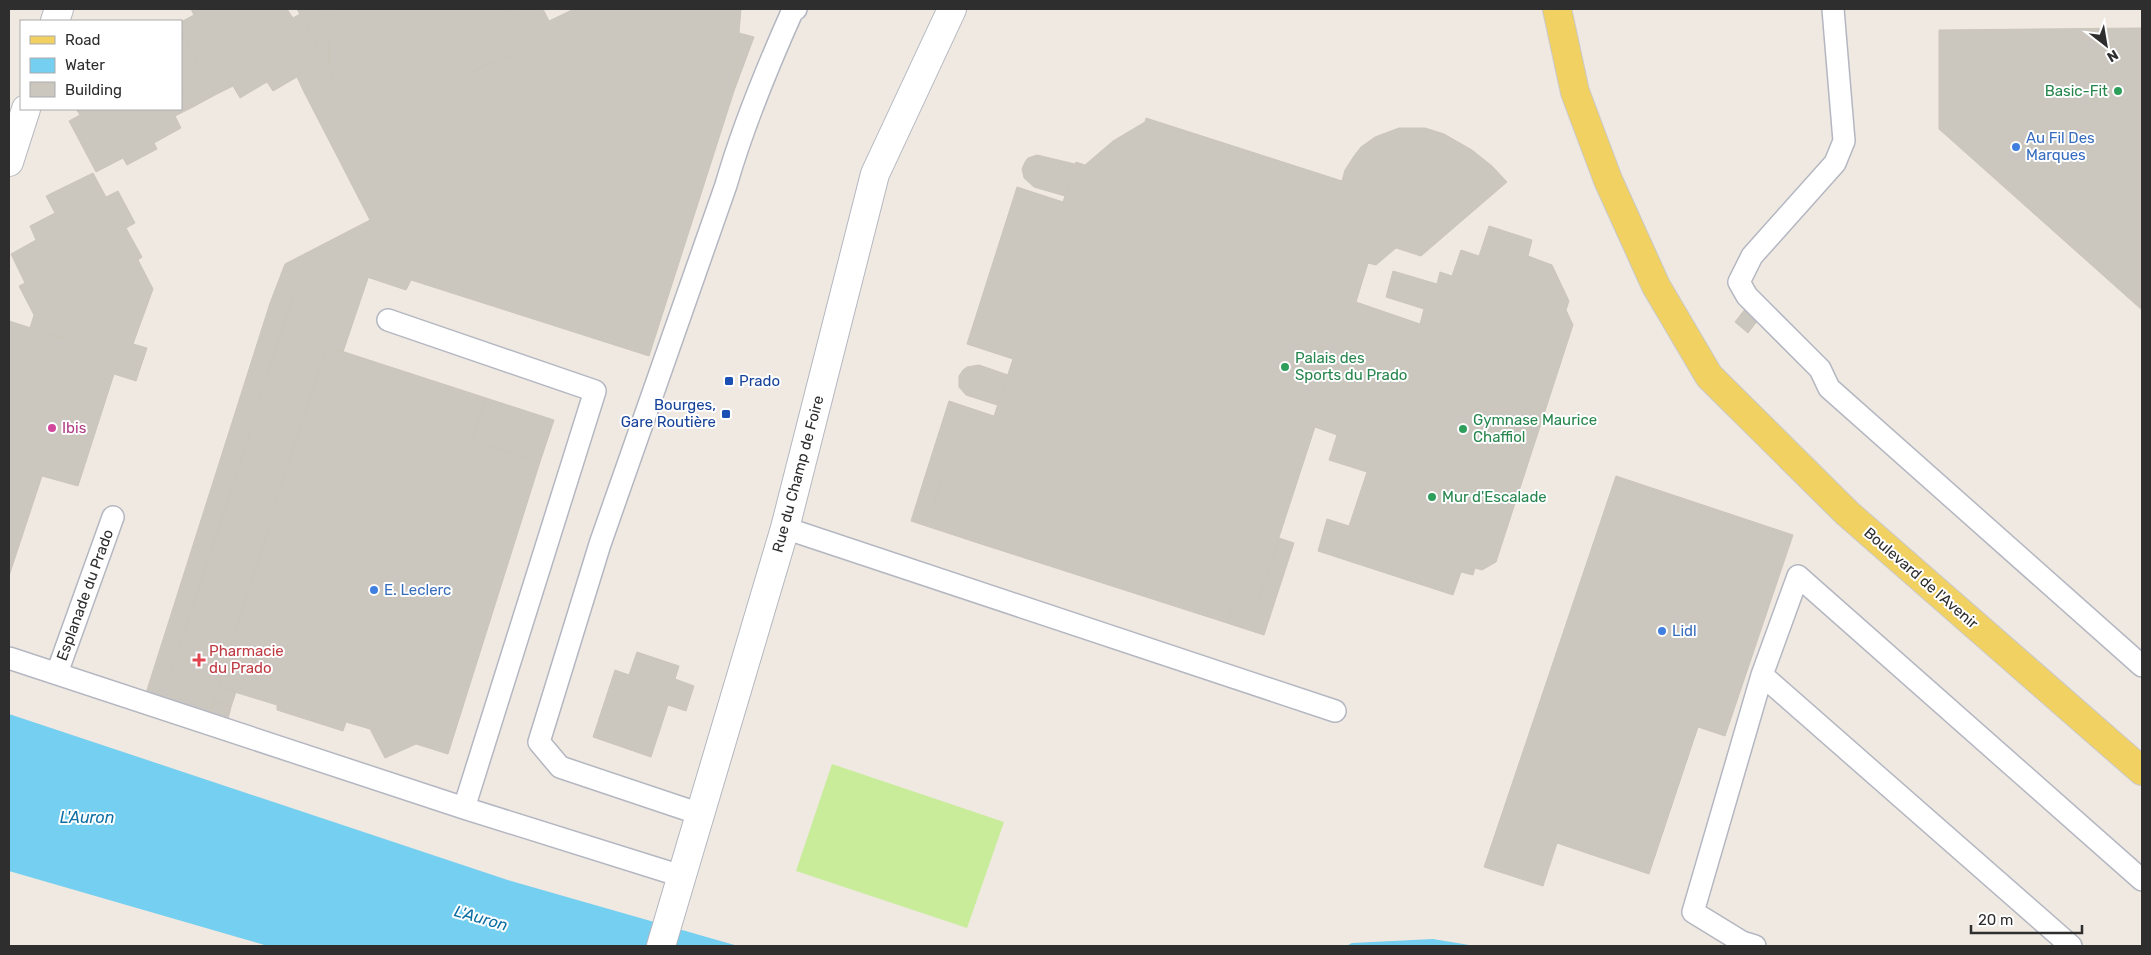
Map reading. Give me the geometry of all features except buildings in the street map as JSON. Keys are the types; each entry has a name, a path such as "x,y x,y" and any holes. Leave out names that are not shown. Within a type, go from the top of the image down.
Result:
{"main road":[{"name":"Boulevard de l'Avenir","path":"1556,9 1575,92 1608,180 1656,286 1709,376 1847,513 2142,771"}],"street":[{"name":"Rue du Champ de Foire","path":"652,946 673,887 785,528 875,174 952,9"},
{"path":"9,162 13,134 25,110"},
{"name":"Rue du Champ de Foire","path":"662,946 673,887"}],"lane":[{"path":"695,812 560,767 539,742 600,544 726,185 739,141 768,64 792,12 796,9"},
{"path":"1833,9 1844,141 1835,163 1752,256 1739,282 1747,296 1820,368 1829,388 2142,666"},
{"path":"388,320 595,391 464,808"},
{"name":"Esplanade du Prado","path":"57,673 113,517"},
{"path":"785,528 1335,712"},
{"path":"1755,946 1742,942 1693,912 1762,674 1798,576 2142,880"},
{"path":"9,658 464,808 673,887"},
{"path":"1762,674 2071,946"}],"green space":[{"path":"832,764 1004,822 967,928 796,871"}],"water":[{"name":"L'Auron","path":"9,714 511,881 738,946 268,946 9,871"},
{"path":"1433,939 1475,946 1346,946 1352,943"}],"place":[{"name":"Basic-Fit","path":"2118,91"},
{"name":"Au Fil Des Marques","path":"2016,147"},
{"name":"Palais des Sports du Prado","path":"1285,367"},
{"name":"Prado","path":"729,381"},
{"name":"Bourges, Gare Routière","path":"726,414"},
{"name":"Ibis","path":"52,428"},
{"name":"Gymnase Maurice Chaffiol","path":"1463,429"},
{"name":"Mur d'Escalade","path":"1432,497"},
{"name":"E. Leclerc","path":"374,590"},
{"name":"Lidl","path":"1662,631"},
{"name":"Pharmacie du Prado","path":"199,660"}]}
